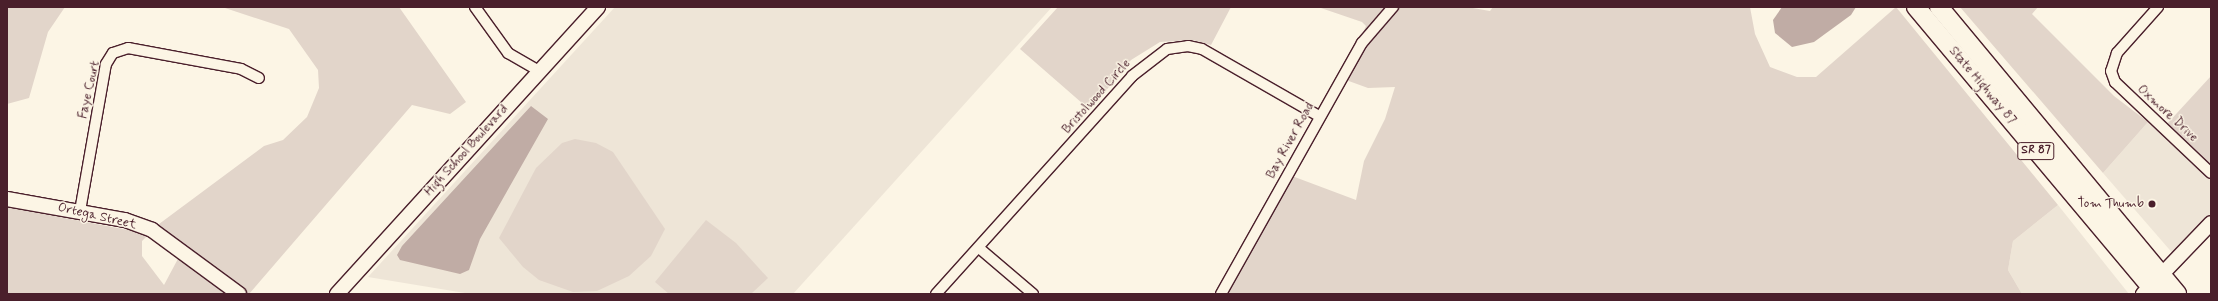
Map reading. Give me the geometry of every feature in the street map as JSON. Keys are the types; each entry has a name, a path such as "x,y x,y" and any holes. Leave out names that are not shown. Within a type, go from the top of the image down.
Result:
{"highway":[{"name":"State Highway 87","path":"1916,7 2153,288"},
{"name":"SR 87","path":"1940,7 2153,288 2177,294"}],"street":[{"path":"475,7 508,53 539,71"},
{"name":"High School Boulevard","path":"337,294 598,7"},
{"name":"Bay River Road","path":"1221,294 1319,116 1362,43 1393,7"},
{"name":"Oxmore Drive","path":"2158,7 2117,53 2111,71 2115,82 2211,173"},
{"name":"Bristolwood Circle","path":"936,294 979,248 1132,76 1167,49 1188,46 1202,49 1319,116"},
{"name":"Faye Court","path":"80,211 106,64 113,53 128,48 241,69 259,78"},
{"name":"Ortega Street","path":"7,199 80,211 152,230 239,294"},
{"path":"2153,288 2211,223"},
{"path":"979,248 1033,294"}],"shaded area":[{"path":"7,7 65,7 48,32 29,98 7,104"},
{"path":"222,7 399,7 466,102 450,114 412,105 249,294 155,227 264,146 283,140 307,117 319,88 318,70 289,29"},
{"path":"615,7 1052,7 793,294 471,294 368,277"},
{"path":"1058,7 1231,7 1211,45 1193,40 1160,42 1131,60 1090,110 1020,49"},
{"path":"1318,7 1386,7 1361,37 1366,26 1362,22"},
{"path":"1400,7 1467,7 1490,11 1493,7 1750,7 1755,34 1770,67 1797,77 1816,77 1896,7 2058,205 2013,241 2008,270 2022,294 1226,294 1292,176 1356,200 1364,161 1385,119 1395,87 1368,88 1346,80 1366,46"},
{"path":"1782,7 1856,7 1851,15 1814,42 1792,47 1775,33 1773,20"},
{"path":"1960,7 2038,7 2032,14 2114,96 2148,122 2103,173"},
{"path":"2211,76 2211,167 2166,125"},
{"path":"531,106 548,119 480,239 469,270 460,274 400,260 397,255 402,246"},
{"path":"2148,122 2211,178 2211,216 2175,256 2103,173"},
{"path":"575,139 596,143 613,152 665,229 651,256 629,276 597,291 573,292 539,280 523,267 499,238 536,168 562,143"},
{"path":"2058,205 2129,294 2022,294 2008,270 2013,241"},
{"path":"7,207 149,234 142,241 142,256 164,285 180,255 232,294 7,294"},
{"path":"706,220 736,243 768,278 751,294 669,294 655,282"}],"place":[{"name":"Tom Thumb","path":"2152,204"}]}
